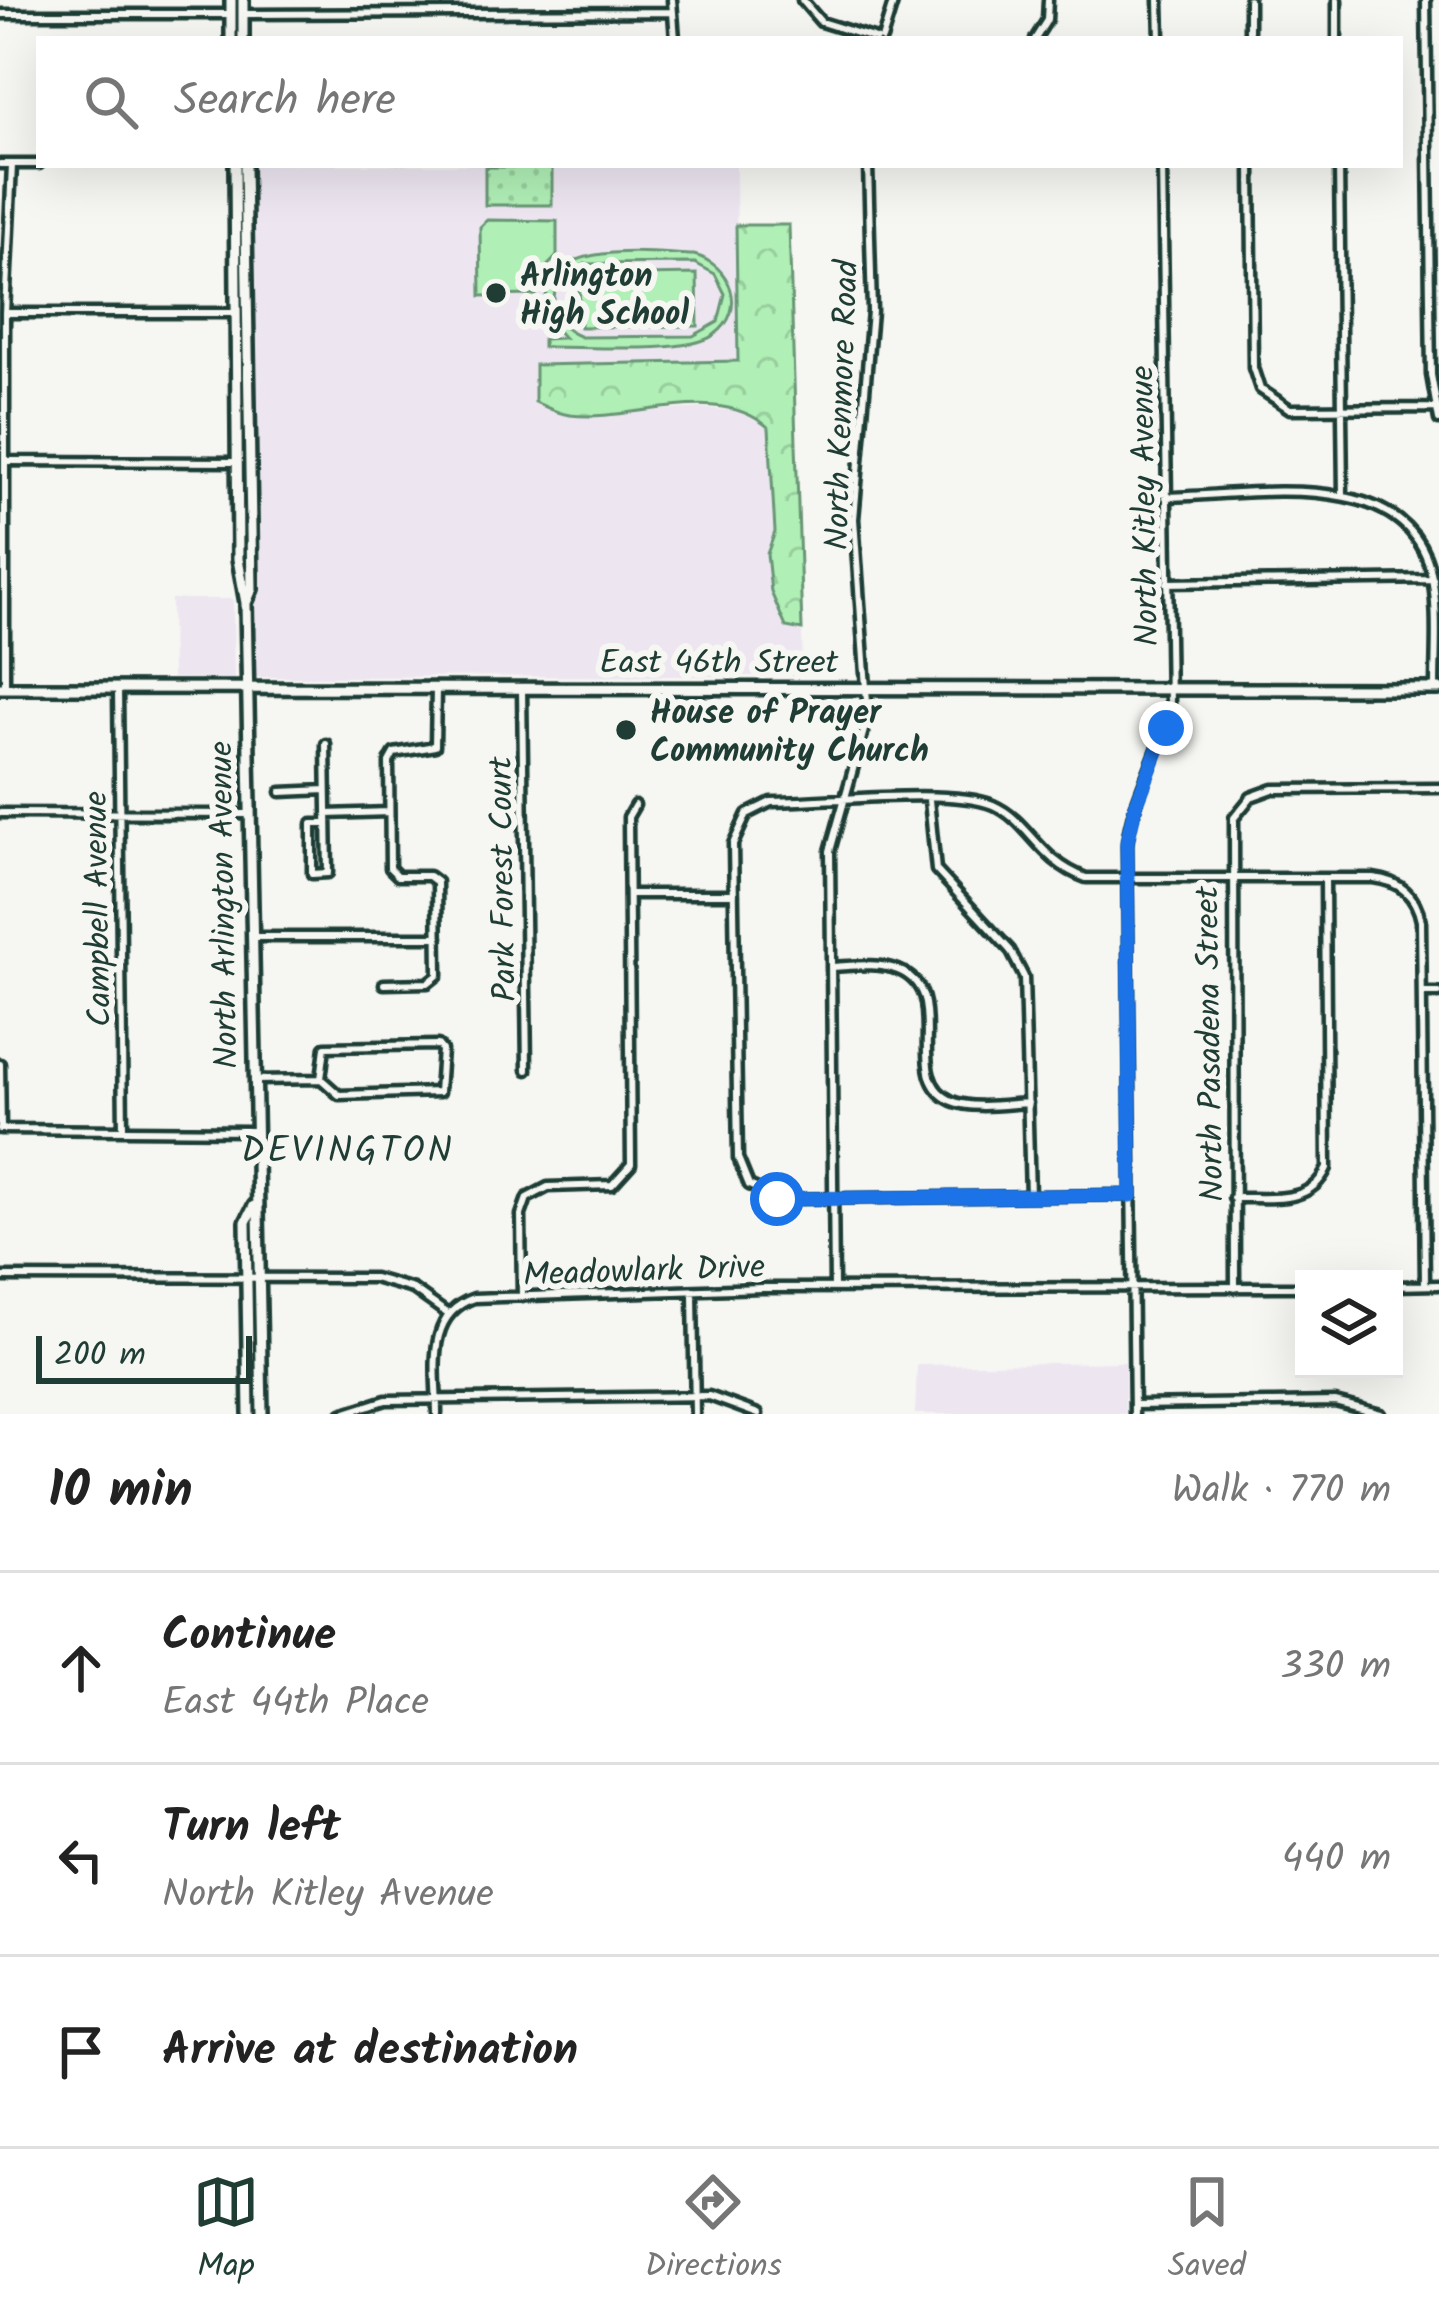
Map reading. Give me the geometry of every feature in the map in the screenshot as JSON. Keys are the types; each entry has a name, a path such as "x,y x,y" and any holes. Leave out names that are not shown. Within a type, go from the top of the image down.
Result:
{"main road":[{"path":"231,0 242,36"},
{"path":"232,36 243,0"},
{"name":"North Arlington Avenue","path":"235,168 238,559 246,603 252,1130 262,1414"},
{"name":"North Arlington Avenue","path":"245,168 252,589 246,603"},
{"name":"East 46th Street","path":"3,688 1437,688"},
{"name":"North Arlington Avenue","path":"249,1414 246,1222 254,1206"}],"street":[{"path":"672,0 675,36"},
{"path":"802,0 821,22 869,36"},
{"path":"880,36 894,0"},
{"path":"1037,36 1047,20 1048,0"},
{"path":"1159,0 1160,36"},
{"path":"1249,0 1249,36"},
{"path":"1336,0 1337,36"},
{"path":"1426,0 1439,419"},
{"path":"0,14 673,12"},
{"path":"1428,130 1439,130"},
{"path":"0,164 36,164"},
{"path":"3,688 9,460 3,348 12,165"},
{"name":"North Kenmore Road","path":"835,1288 830,851 865,743 868,687 854,519 872,311 868,168"},
{"name":"North Kitley Avenue","path":"1134,1409 1129,827 1164,737 1170,687 1162,168"},
{"path":"1251,168 1253,368 1267,397 1290,409 1437,408"},
{"path":"1339,168 1343,495"},
{"path":"5,313 236,313"},
{"path":"9,460 236,462"},
{"path":"1166,496 1343,495 1378,504 1405,524 1425,554 1432,579 1437,688"},
{"path":"1167,583 1432,579"},
{"name":"Campbell Avenue","path":"118,688 123,1130"},
{"path":"384,984 435,980 437,882 429,876 398,876 390,868 390,812 392,755 428,751 436,743 436,688"},
{"name":"Park Forest Court","path":"522,688 527,1070"},
{"path":"326,744 328,873 312,874 312,824 327,824"},
{"name":"North Pasadena Street","path":"1234,1288 1231,827 1243,804 1273,790 1439,788"},
{"path":"281,792 327,790"},
{"path":"928,800 936,870 1010,950 1024,977 1030,1196"},
{"path":"1131,1195 767,1198 751,1188 740,1171 734,838 742,818 772,802 928,800 993,806 1064,869 1086,878 1377,878 1406,890 1421,921 1425,1285"},
{"path":"522,1297 521,1215 530,1195 548,1187 610,1186 625,1177 632,1160 628,817 634,805"},
{"path":"327,814 390,812"},
{"path":"0,813 248,814"},
{"path":"1233,1198 1302,1195 1317,1186 1327,1168 1325,879"},
{"path":"629,894 734,894"},
{"path":"250,937 438,937"},
{"path":"831,967 892,968 917,984 927,1009 929,1072 946,1097 965,1104 1028,1103"},
{"path":"1422,993 1439,993"},
{"path":"252,1080 321,1079 340,1095 439,1092 442,1050 438,1045 325,1047 321,1079"},
{"path":"0,1064 0,1130 252,1130"},
{"path":"0,1277 380,1278 413,1289 448,1314 436,1342 437,1414"},
{"path":"1403,1286 1439,1285"},
{"name":"Meadowlark Drive","path":"448,1314 474,1298 835,1288 1295,1287"},
{"path":"693,1295 694,1414"},
{"path":"342,1414 369,1403 694,1396 720,1398 758,1414"},
{"path":"1298,1402 1298,1414"},
{"path":"1134,1409 1342,1402 1381,1414"}],"shaded area":[{"path":"254,168 736,168 738,361 535,365 569,415 702,408 751,412 769,428 775,532 767,554 771,592 786,627 802,630 803,676 255,677"},
{"path":"171,599 233,599 234,679 172,678"},
{"path":"1125,1362 1125,1414 915,1414 917,1365"}],"green space":[{"path":"485,168 552,168 552,205 485,205"},
{"path":"487,220 557,221 557,256 537,277 536,295 481,296 480,227"},
{"path":"736,225 789,225 802,630 786,627 771,592 767,554 775,532 769,428 725,407 700,405 594,416 566,414 535,402 535,365 738,361"},
{"path":"631,252 694,255 717,268 731,289 731,313 714,335 658,347 543,347 543,339 564,338 550,319 546,297 552,278 566,265","holes":["695,263 715,274 725,294 718,322 693,336 581,337 565,328 554,308 558,282 585,264"]},
{"path":"697,274 698,326 580,327 579,276"}],"place":[{"name":"Arlington High School","path":"496,293"},
{"name":"House of Prayer Community Church","path":"626,730"}],"district":[{"name":"DEVINGTON","path":"348,1149"}],"route":[{"path":"777,1199 1131,1195 1127,842 1166,728"}]}
